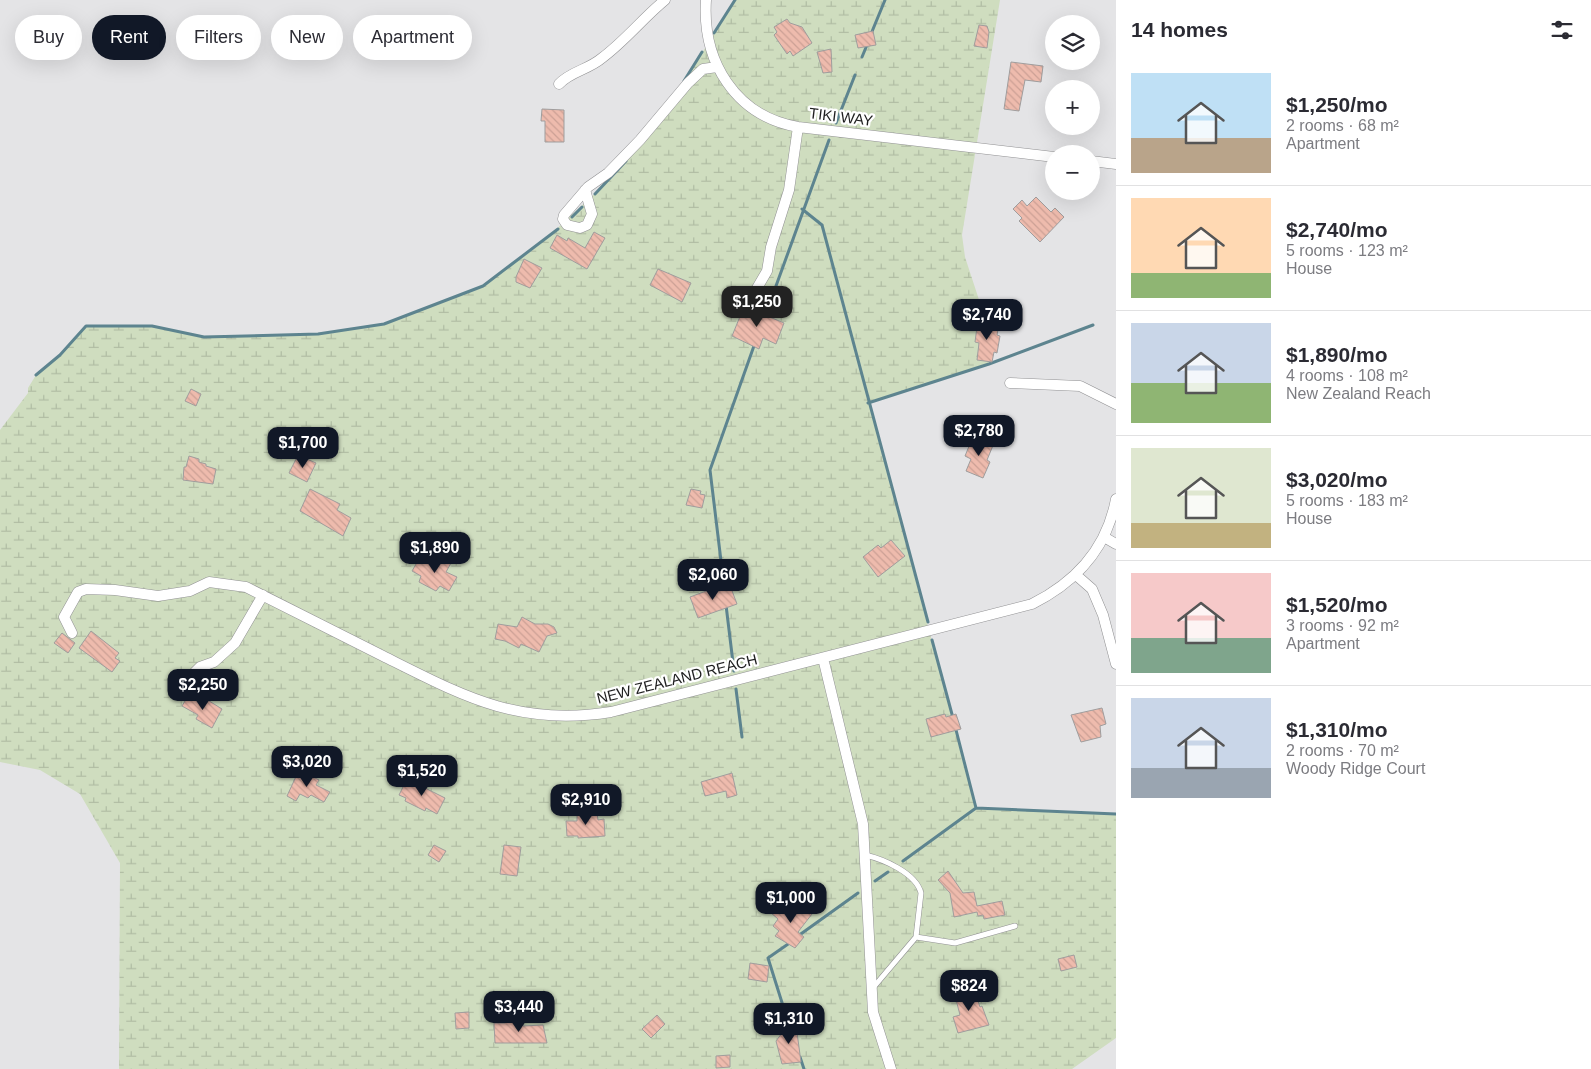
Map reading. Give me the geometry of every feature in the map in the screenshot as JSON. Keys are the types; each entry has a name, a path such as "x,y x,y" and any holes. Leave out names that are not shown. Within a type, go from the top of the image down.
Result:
{"street":[{"path":"559,84 567,75 584,70 600,60 665,0"},
{"name":"TIKI WAY","path":"706,0 707,38 717,67 734,92 755,110 771,119 798,128 1045,156"},
{"path":"585,190 608,173 640,140 688,83 703,69 717,67"},
{"path":"738,308 753,295 767,271 771,247 789,190 798,128"},
{"path":"1100,162 1116,164"},
{"path":"1010,383 1080,386 1116,404"},
{"name":"NEW ZEALAND REACH","path":"72,633 64,617 78,592 86,590 115,590 158,596 190,591 209,582 233,584 263,595 466,697 526,714 568,716 611,712 1032,604 1058,589 1076,575 1104,537 1116,499"},
{"path":"1104,537 1116,544"},
{"path":"1076,575 1092,589 1103,615 1116,664"},
{"path":"184,683 200,667 214,662 235,643 263,595"},
{"path":"823,658 860,808 865,855 874,1012 891,1069"}],"lane":[{"path":"865,855 891,862 919,887 921,894 916,937 872,990"},
{"path":"916,937 955,943 1015,926"}],"green space":[{"path":"735,0 1000,0 962,235 965,257 983,312 989,364 869,403 976,808 1116,814 1116,1038 1072,1069 119,1069 120,863 80,794 40,770 0,762 0,430 28,393 28,388 36,375 60,355 86,326 152,326 203,336 319,334 384,324 483,286 538,246 614,176 640,144 684,82"}],"building":[{"path":"787,19 790,23 802,27 812,43 793,56 790,51 787,54 774,35 777,32 774,27"},
{"path":"979,25 987,26 989,32 987,48 974,46"},
{"path":"873,31 876,45 858,48 855,35"},
{"path":"831,49 832,72 823,73 817,52"},
{"path":"1011,62 1043,66 1041,82 1025,80 1019,111 1004,109"},
{"path":"542,109 564,110 564,142 545,142 545,121 541,121"},
{"path":"1036,197 1051,212 1055,208 1064,217 1040,242 1019,221 1022,218 1013,209 1022,200 1027,206"},
{"path":"594,232 605,238 587,269 550,248 557,235 567,241 568,238 585,248"},
{"path":"524,259 542,268 530,288 516,282 516,277"},
{"path":"658,269 691,283 682,302 650,285"},
{"path":"748,308 784,323 776,344 763,338 759,349 732,336 741,314"},
{"path":"982,321 999,324 997,335 1000,336 997,353 994,352 992,362 977,360 979,343 975,342 977,327 981,328"},
{"path":"191,389 201,394 196,406 185,401"},
{"path":"979,437 994,443 987,460 990,462 983,478 966,471 971,459 965,456 972,439 977,441"},
{"path":"189,456 199,459 199,462 206,464 206,466 216,469 213,484 183,480 184,467 186,467"},
{"path":"296,459 305,463 307,459 316,463 307,482 289,473"},
{"path":"310,489 340,504 337,510 351,518 343,536 300,511"},
{"path":"691,489 701,491 700,494 705,495 702,508 686,505"},
{"path":"891,540 905,556 878,577 863,557 878,545 881,548"},
{"path":"440,557 451,563 446,572 457,577 449,591 440,586 436,591 419,582 421,576 412,571 419,559 422,558 437,564"},
{"path":"717,587 719,591 731,588 737,604 698,618 690,597"},
{"path":"522,617 535,624 548,624 554,627 557,633 547,636 539,652 521,644 519,648 505,641 495,639 498,624 517,627"},
{"path":"91,631 119,653 115,658 120,661 112,672 79,648"},
{"path":"62,633 75,643 68,653 54,643"},
{"path":"188,696 203,704 206,699 222,709 212,728 196,719 198,715 182,706"},
{"path":"1102,708 1106,724 1100,726 1101,737 1081,742 1071,715"},
{"path":"945,714 946,717 956,714 961,729 931,737 926,719"},
{"path":"299,770 319,780 316,785 330,792 324,802 311,795 308,798 300,794 296,801 287,796"},
{"path":"732,773 737,795 727,798 726,791 705,796 701,782"},
{"path":"407,779 445,798 437,814 426,808 425,811 405,801 406,798 399,795"},
{"path":"597,813 598,820 604,819 605,836 578,838 578,836 567,836 566,821 577,821 577,814"},
{"path":"434,845 446,851 439,862 428,855"},
{"path":"504,845 521,847 517,876 500,874"},
{"path":"948,871 963,893 974,892 977,906 1002,901 1005,915 984,919 983,915 978,916 977,912 954,917 950,893 938,880"},
{"path":"795,900 812,914 798,932 804,937 795,948 775,936 779,931 773,926 778,919 770,912 788,910"},
{"path":"1074,955 1077,967 1061,971 1058,959"},
{"path":"750,963 769,966 767,982 748,979"},
{"path":"969,988 974,1002 978,1001 980,1007 982,1006 989,1025 958,1033 953,1017 960,1015 954,992"},
{"path":"469,1012 469,1028 456,1029 455,1013"},
{"path":"657,1015 665,1024 651,1038 642,1029"},
{"path":"519,1017 523,1021 523,1026 543,1025 547,1043 495,1043 494,1023 505,1023 509,1018"},
{"path":"796,1025 801,1062 782,1064 776,1041 782,1033 781,1027"},
{"path":"730,1055 730,1067 716,1068 716,1056"}],"waterway":[{"path":"714,33 735,0"},
{"path":"871,34 885,0"},
{"path":"862,57 867,45"},
{"path":"684,81 702,52"},
{"path":"836,123 855,75"},
{"path":"764,319 829,140"},
{"path":"595,194 626,161"},
{"path":"572,217 582,207"},
{"path":"802,209 822,225 928,622"},
{"path":"36,375 60,355 86,326 152,326 204,337 318,334 384,324 483,286 558,229"},
{"path":"868,403 989,364 1093,325"},
{"path":"725,594 710,470 755,343"},
{"path":"726,605 734,671"},
{"path":"932,640 953,718"},
{"path":"736,689 742,737"},
{"path":"955,726 976,808"},
{"path":"903,861 976,808 1116,814"},
{"path":"875,881 888,872"},
{"path":"798,936 858,893"},
{"path":"790,1028 768,958 791,942"},
{"path":"800,1057 804,1069"}]}
